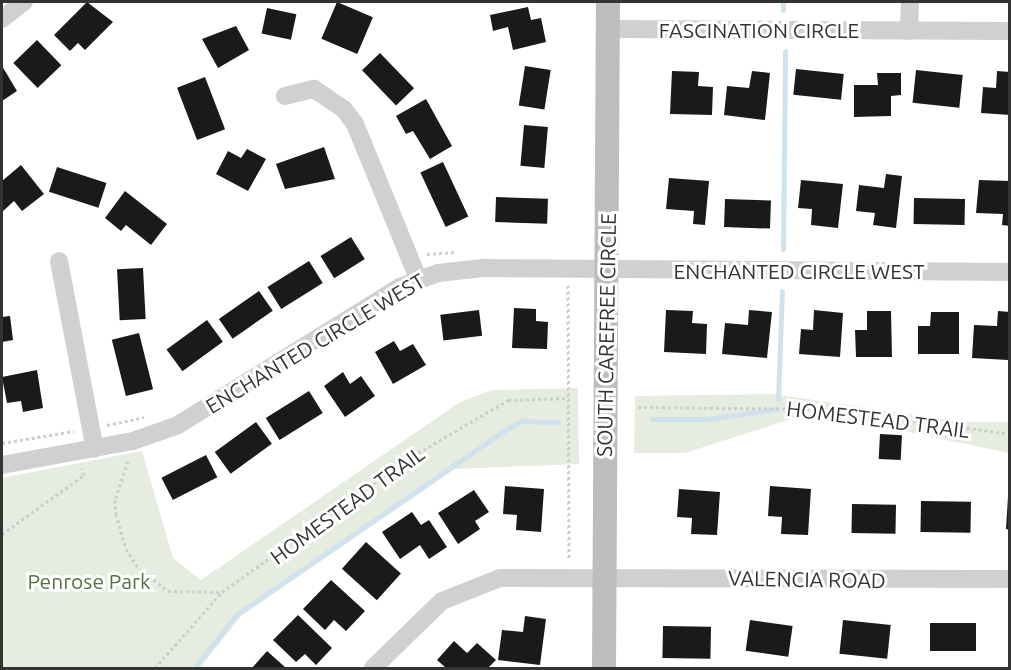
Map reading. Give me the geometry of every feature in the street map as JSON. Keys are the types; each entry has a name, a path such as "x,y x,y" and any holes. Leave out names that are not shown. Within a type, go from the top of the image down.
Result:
{"main road":[{"name":"SOUTH CAREFREE CIRCLE","path":"604,669 608,2"}],"street":[{"path":"2,19 24,2"},
{"path":"909,31 910,2"},
{"name":"FASCINATION CIRCLE","path":"608,29 1010,32"},
{"path":"285,96 314,89 330,97 355,124 418,278"},
{"path":"59,261 95,449"},
{"name":"ENCHANTED CIRCLE WEST","path":"2,465 95,449 178,426 418,278 483,268 1010,272"},
{"name":"VALENCIA ROAD","path":"373,669 418,621 442,602 479,584 500,578 605,575 847,581 1010,579"}],"path":[{"path":"557,285 568,285 569,561"},
{"name":"HOMESTEAD TRAIL","path":"155,669 222,591 481,412 508,400 569,398"},
{"name":"HOMESTEAD TRAIL","path":"638,407 836,409 1010,434"},
{"path":"130,456 115,500 117,530 133,559 168,591 222,591"},
{"path":"2,534 84,475 82,465"}],"green space":[{"name":"Penrose Park","path":"578,388 579,464 455,469 241,616 200,668 2,668 2,478 142,451 173,558 201,580 460,402 492,390"},
{"path":"773,394 963,422 1009,422 1009,453 813,412 685,453 634,453 635,396"}],"building":[{"path":"87,2 113,22 85,50 78,43 70,51 54,35"},
{"path":"337,2 373,17 357,54 321,39"},
{"path":"528,7 531,20 541,18 546,42 513,50 508,27 493,31 490,15"},
{"path":"267,8 296,14 291,40 262,33"},
{"path":"236,26 249,50 218,68 202,39"},
{"path":"37,40 61,65 38,88 13,63"},
{"path":"380,53 414,88 396,106 362,70"},
{"path":"2,66 17,91 2,101"},
{"path":"525,66 551,70 544,110 519,106"},
{"path":"796,69 844,74 841,100 793,95"},
{"path":"916,70 963,75 959,108 913,103"},
{"path":"672,71 699,72 698,86 713,87 712,115 670,114"},
{"path":"752,71 770,73 765,120 724,115 727,86 749,88"},
{"path":"997,71 1010,72 1010,115 981,113 983,87 996,88"},
{"path":"877,73 901,73 901,95 891,96 891,116 854,117 854,85 878,85"},
{"path":"205,77 225,129 197,140 177,88"},
{"path":"426,99 452,146 430,159 413,131 406,134 396,116"},
{"path":"524,125 548,127 544,168 520,166"},
{"path":"324,147 335,179 285,189 276,164"},
{"path":"247,149 266,159 248,191 216,174 228,151 241,158"},
{"path":"443,162 468,216 446,227 420,173"},
{"path":"21,165 44,194 22,211 14,201 2,212 2,181"},
{"path":"57,167 106,183 98,208 49,192"},
{"path":"886,174 902,176 896,228 873,225 875,213 856,211 859,185 884,188"},
{"path":"669,178 709,181 705,225 693,224 694,211 666,209"},
{"path":"801,180 843,184 838,228 811,225 812,209 798,208"},
{"path":"979,180 1010,181 1010,226 1002,225 1003,214 976,213"},
{"path":"125,191 167,224 151,245 126,225 121,231 105,218"},
{"path":"496,197 548,199 547,224 495,222"},
{"path":"914,198 965,199 965,225 914,224"},
{"path":"725,199 771,201 770,229 724,227"},
{"path":"351,237 365,259 334,278 320,256"},
{"path":"309,261 323,283 281,309 267,287"},
{"path":"143,268 146,319 120,320 117,269"},
{"path":"259,291 273,311 233,339 219,319"},
{"path":"514,308 536,309 536,321 548,322 547,349 512,348"},
{"path":"479,310 482,336 443,341 440,315"},
{"path":"666,310 693,311 692,323 707,324 706,354 664,352"},
{"path":"749,310 772,312 767,358 722,354 725,323 748,325"},
{"path":"814,310 843,313 840,357 799,354 801,329 813,330"},
{"path":"867,311 891,311 892,357 856,357 855,330 867,330"},
{"path":"998,311 1010,312 1008,360 972,358 974,325 997,326"},
{"path":"931,312 959,312 959,354 918,354 918,326 930,326"},
{"path":"10,316 13,340 2,342 2,317"},
{"path":"207,320 223,342 182,371 167,349"},
{"path":"139,333 153,389 126,396 112,340"},
{"path":"394,341 400,351 413,344 426,365 393,384 375,352"},
{"path":"37,370 43,408 23,412 21,401 7,403 2,377"},
{"path":"343,372 350,384 361,376 375,396 345,417 324,386"},
{"path":"309,391 323,413 280,440 266,418"},
{"path":"256,422 272,444 231,474 215,452"},
{"path":"880,434 902,435 901,460 879,459"},
{"path":"206,455 217,477 173,500 161,478"},
{"path":"505,486 544,489 541,532 516,530 517,515 503,514"},
{"path":"770,486 811,489 808,535 781,534 782,517 768,516"},
{"path":"679,489 720,492 717,535 691,534 692,518 677,517"},
{"path":"474,490 489,512 475,521 480,529 458,544 438,513"},
{"path":"1008,497 1010,497 1010,530 1006,529"},
{"path":"921,501 971,502 970,533 920,532"},
{"path":"852,504 896,505 895,534 851,533"},
{"path":"412,512 421,525 429,520 447,547 429,559 420,545 400,559 382,532"},
{"path":"366,542 401,573 377,600 342,569"},
{"path":"331,580 365,611 346,631 334,620 325,630 303,609"},
{"path":"298,615 332,648 316,665 305,654 296,662 273,640"},
{"path":"525,616 546,619 540,665 498,660 502,630 523,632"},
{"path":"750,620 793,626 788,657 746,651"},
{"path":"843,620 891,625 887,659 839,654"},
{"path":"930,623 976,623 976,651 930,651"},
{"path":"663,626 711,627 710,659 662,658"},
{"path":"454,641 467,653 477,643 496,660 488,668 446,668 437,660"},
{"path":"267,651 286,668 252,668"}],"waterway":[{"path":"783,2 783,10"},
{"path":"783,249 785,51"},
{"path":"778,399 782,291"},
{"path":"652,419 707,419 776,409"},
{"path":"194,668 236,615 502,432 521,421 558,422"}]}
